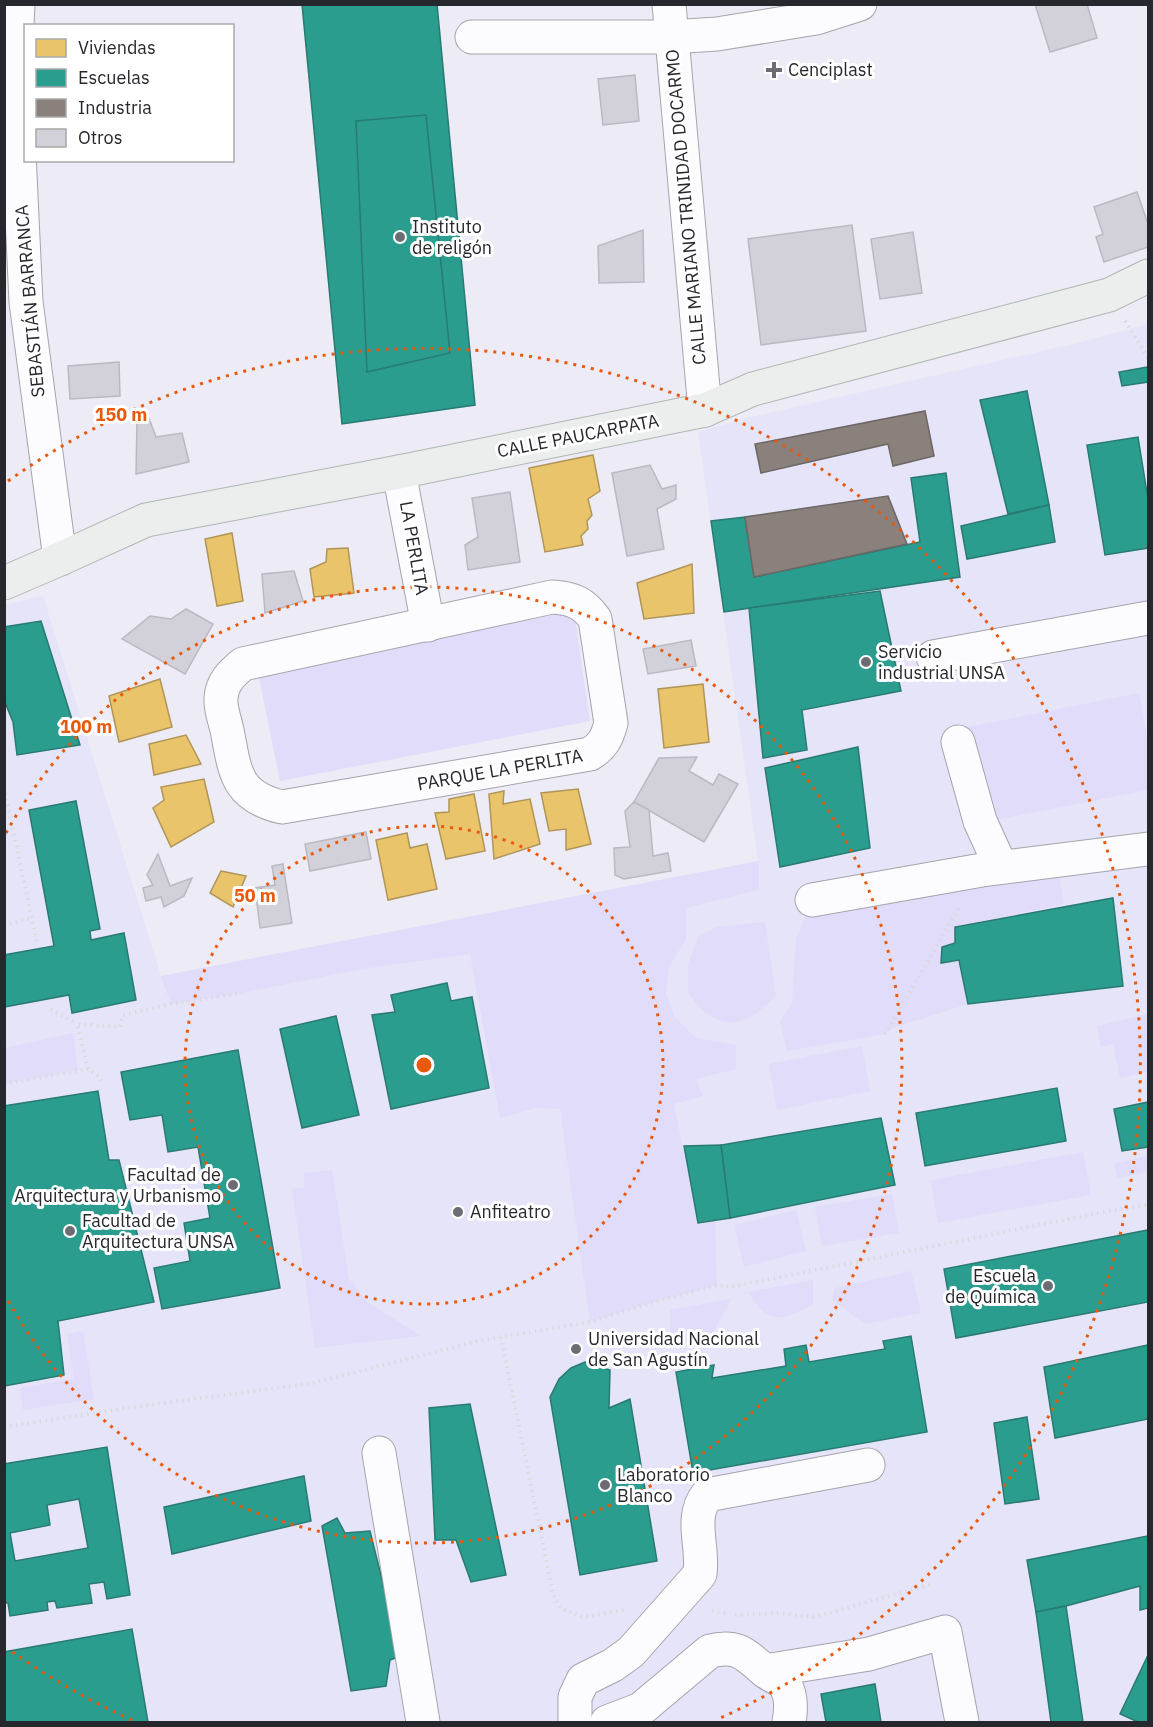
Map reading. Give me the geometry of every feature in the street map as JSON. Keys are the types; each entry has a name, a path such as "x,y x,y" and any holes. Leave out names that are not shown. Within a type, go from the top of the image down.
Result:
{"main road":[{"name":"CALLE PAUCARPATA","path":"4,582 60,560 146,520 705,410 753,389 1109,295 1149,276"}],"street":[{"name":"SEBASTIÁN BARRANCA","path":"18,4 15,68 26,302 60,560"},
{"name":"CALLE MARIANO TRINIDAD DOCARMO","path":"669,4 705,410"},
{"path":"472,37 671,37 717,34 816,18 860,4"},
{"name":"LA PERLITA","path":"399,472 428,625"},
{"name":"PARQUE LA PERLITA","path":"552,597 577,601 588,609 595,619 611,723 607,737 600,747 590,754 576,758 282,807 266,804 243,786 235,772 220,698 228,677 243,664 428,625 552,597"},
{"path":"933,657 1149,618"},
{"path":"958,741 991,868"},
{"path":"812,900 991,868 1149,849"},
{"path":"379,1453 423,1722"},
{"path":"575,1722 575,1697 583,1680 613,1665 631,1652 700,1574 702,1563 697,1515 700,1504 707,1495 868,1465"},
{"path":"765,1671 869,1654 945,1632 962,1722"},
{"path":"607,1722 641,1708 710,1651 722,1648 737,1650 753,1658 765,1671 785,1685 792,1707 789,1722"}],"path":[{"path":"1109,295 1149,358"},
{"path":"4,787 37,943"},
{"path":"885,1034 991,868"},
{"path":"4,925 32,918"},
{"path":"51,1009 77,1024 120,1028 123,1015 171,1004 242,993"},
{"path":"77,1024 88,1069 102,1082"},
{"path":"4,1084 88,1069"},
{"path":"4,1427 313,1383 478,1341 590,1322 717,1285 731,1287 1149,1205"},
{"path":"501,1337 548,1578 560,1608 583,1617 650,1606 673,1605 734,1615 779,1613 814,1617 932,1584"}],"shaded area":[{"name":"Universidad Nacional de San Agustín","path":"1148,324 1148,1722 5,1722 4,605 43,596 161,976 758,861 698,432 747,418 1078,343"},
{"path":"574,611 590,721 280,781 258,673"},
{"path":"1139,693 1148,742 1148,790 985,822 967,727"},
{"path":"1057,860 1064,904 955,927 955,943 942,948 942,962 959,960 968,1004 893,1028 885,1034 787,1051 780,1021 792,1003 796,939 812,900"},
{"path":"759,861 759,890 686,908 686,940 669,966 666,994 675,1017 696,1038 736,1045 736,1069 696,1079 703,1096 674,1104 698,1223 715,1220 717,1285 590,1322 560,1109 535,1108 500,1118 470,954 362,969 242,993 171,1004 161,976"},
{"path":"765,922 776,995 761,1010 745,1020 727,1022 717,1020 699,1007 688,993 688,964 699,936 717,927"},
{"path":"1148,1014 1148,1072 1120,1078 1113,1044 1101,1047 1097,1026"},
{"path":"73,1033 78,1070 5,1084 5,1048"},
{"path":"862,1046 870,1091 777,1110 769,1064"},
{"path":"1083,1152 1091,1195 938,1223 931,1180"},
{"path":"1148,1156 1148,1172 1117,1178 1114,1163"},
{"path":"332,1170 349,1279 367,1302 421,1336 315,1348 292,1189 304,1188 304,1173"},
{"path":"892,1194 899,1233 822,1246 815,1207"},
{"path":"796,1210 806,1251 744,1267 734,1225"},
{"path":"911,1271 921,1313 865,1324 832,1300 835,1288"},
{"path":"813,1280 813,1304 785,1317 769,1315 762,1311 748,1292"},
{"path":"731,1299 712,1334 680,1344 671,1332 670,1310"},
{"path":"83,1331 94,1399 23,1410 20,1388 74,1379 67,1334"}],"building: Viviendas":[{"path":"593,455 600,491 588,499 592,515 587,521 588,529 581,536 583,545 545,552 529,468"},
{"path":"232,533 243,601 217,606 205,539"},
{"path":"348,548 354,593 314,597 310,569 326,562 327,549"},
{"path":"692,564 694,613 644,619 637,583"},
{"path":"160,679 172,727 119,742 109,696"},
{"path":"703,684 709,742 664,748 658,689"},
{"path":"186,735 201,764 154,775 149,744"},
{"path":"204,779 214,822 171,847 153,808 164,800 161,787"},
{"path":"578,789 591,844 566,850 566,829 549,831 541,793"},
{"path":"504,791 503,804 530,799 540,844 494,859 489,794"},
{"path":"474,794 485,851 446,859 435,813 449,812 449,799"},
{"path":"407,833 410,848 427,844 437,889 388,900 376,840"},
{"path":"221,871 246,876 233,907 210,893"}],"building: Escuelas":[{"path":"302,4 437,4 475,405 342,424"},
{"name":"Instituto de religón","path":"426,115 450,353 367,372 356,121"},
{"path":"1148,367 1148,382 1122,386 1119,372"},
{"path":"1027,391 1049,505 1008,514 980,400"},
{"path":"1138,437 1148,499 1148,548 1105,555 1087,445"},
{"path":"946,473 960,577 724,612 711,521 745,517 754,577 920,542 911,478"},
{"path":"1049,505 1055,542 967,559 961,526"},
{"name":"Servicio industrial UNSA","path":"880,591 901,691 802,710 807,750 763,758 749,608"},
{"path":"41,621 80,745 17,755 13,722 4,700 4,627"},
{"path":"858,747 870,848 780,867 765,768"},
{"path":"76,801 100,929 90,931 91,940 124,933 136,1000 72,1013 69,995 4,1007 4,955 54,946 29,810"},
{"path":"1113,898 1123,986 968,1004 959,960 941,963 942,947 955,943 955,927"},
{"path":"447,983 451,1001 472,997 489,1088 391,1109 372,1015 395,1012 391,995"},
{"path":"336,1016 359,1115 302,1128 280,1029"},
{"name":"Facultad de Arquitectura y Urbanismo","path":"238,1050 280,1288 162,1309 154,1268 190,1261 184,1223 210,1218 198,1147 168,1152 162,1115 130,1120 121,1072"},
{"path":"1057,1088 1066,1141 925,1166 916,1113"},
{"name":"Facultad de Arquitectura UNSA","path":"98,1091 109,1160 119,1160 154,1302 58,1321 64,1375 4,1386 4,1106"},
{"path":"1148,1102 1148,1147 1122,1151 1114,1109"},
{"path":"881,1118 895,1185 730,1218 721,1145"},
{"path":"721,1145 730,1218 698,1223 684,1146"},
{"name":"Escuela de Química","path":"1148,1230 1148,1302 956,1338 944,1269"},
{"path":"911,1336 927,1432 693,1473 676,1372 714,1365 712,1378 786,1366 784,1349 806,1345 809,1362 885,1349 883,1341"},
{"path":"1148,1345 1148,1419 1055,1438 1044,1367"},
{"name":"Laboratorio Blanco","path":"585,1362 610,1370 609,1408 630,1399 657,1561 580,1575 550,1397 559,1379 571,1368"},
{"path":"470,1404 506,1575 471,1582 456,1540 435,1540 429,1408"},
{"path":"1027,1417 1039,1499 1005,1504 994,1423"},
{"path":"107,1447 130,1595 107,1599 104,1582 89,1584 92,1603 57,1608 55,1601 47,1602 48,1610 10,1616 8,1603 4,1603 4,1464","holes":["79,1499 88,1548 15,1561 10,1533 50,1525 47,1505"]},
{"path":"304,1476 311,1521 172,1554 164,1507"},
{"path":"337,1518 345,1533 370,1531 401,1656 390,1660 386,1686 351,1691 322,1526"},
{"path":"1148,1536 1148,1608 1140,1610 1140,1586 1036,1612 1027,1560"},
{"path":"1066,1606 1083,1722 1051,1722 1036,1612"},
{"path":"132,1629 148,1722 4,1722 4,1652"},
{"path":"1148,1655 1148,1722 1138,1722 1120,1714"},
{"path":"875,1684 881,1722 826,1722 821,1694"}],"building: Industria":[{"path":"925,411 934,456 893,466 888,444 761,473 755,444"},
{"path":"888,496 907,544 754,577 745,517"}],"building: Otros":[{"path":"1035,4 1087,4 1097,38 1050,52"},
{"path":"635,75 639,121 603,125 598,79"},
{"path":"1137,192 1148,224 1148,247 1104,262 1096,237 1103,234 1094,207"},
{"path":"852,225 866,331 761,345 748,239"},
{"path":"643,230 644,282 599,283 598,246"},
{"path":"913,232 922,293 880,299 871,239"},
{"path":"119,362 120,396 70,399 68,366"},
{"path":"148,416 156,437 182,433 189,462 136,474 137,421"},
{"path":"650,465 662,489 676,485 676,499 657,509 664,549 627,556 612,473"},
{"path":"510,492 520,562 468,570 465,545 478,537 472,498"},
{"path":"294,571 303,601 265,613 262,574"},
{"path":"186,609 213,624 185,674 122,639 150,616 171,619"},
{"path":"691,640 696,666 648,674 643,649"},
{"path":"697,757 689,771 713,785 719,774 738,784 704,842 634,802 659,758"},
{"path":"634,802 649,810 653,856 668,853 671,871 624,879 615,875 614,848 630,847 625,811"},
{"path":"366,832 371,859 310,871 305,844"},
{"path":"158,854 170,886 192,878 184,896 164,907 161,897 146,901 143,888 153,885 147,875"},
{"path":"283,864 292,923 260,928 255,888 275,885 272,866"}],"place":[{"name":"Cenciplast","path":"774,70"},
{"name":"Instituto de religón","path":"400,237"},
{"name":"Servicio industrial UNSA","path":"866,662"},
{"name":"Facultad de Arquitectura y Urbanismo","path":"233,1185"},
{"name":"Anfiteatro","path":"458,1212"},
{"name":"Facultad de Arquitectura UNSA","path":"70,1231"},
{"name":"Escuela de Química","path":"1048,1286"},
{"name":"Universidad Nacional de San Agustín","path":"576,1349"},
{"name":"Laboratorio Blanco","path":"605,1485"}]}
